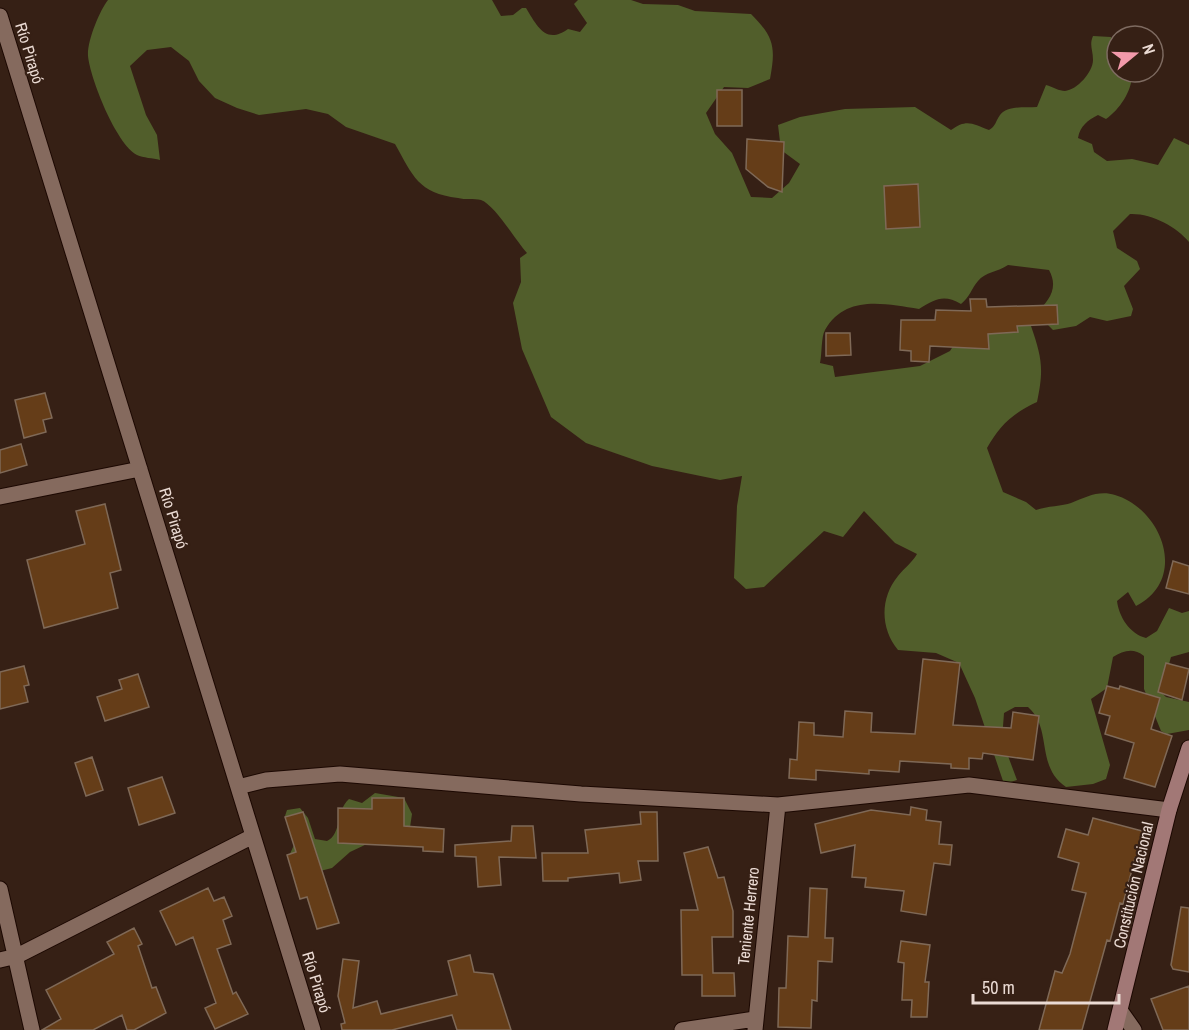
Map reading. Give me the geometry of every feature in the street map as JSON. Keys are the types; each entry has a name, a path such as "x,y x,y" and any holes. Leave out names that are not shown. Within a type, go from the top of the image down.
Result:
{"street":[{"name":"Río Pirapó","path":"0,16 4,40 140,469 313,1030"},
{"path":"0,497 140,469"},
{"name":"Constitución Nacional","path":"1115,1030 1122,1012 1169,810 1189,748"},
{"path":"238,787 266,780 340,774 581,794 778,805 969,784 1169,810"},
{"name":"Teniente Herrero","path":"755,1024 778,805"},
{"path":"0,960 17,956 253,836"},
{"path":"0,889 32,1030"},
{"path":"1122,1012 1134,1030"},
{"path":"682,1030 755,1024"}],"green space":[{"path":"108,0 492,0 501,16 513,15 522,8 526,8 538,27 554,35 568,29 580,32 587,23 574,4 578,0 631,0 643,4 678,5 695,11 751,14 769,36 773,50 770,79 748,88 724,87 706,113 715,134 732,153 751,197 772,198 789,183 800,164 781,150 778,125 800,117 845,109 915,107 951,130 961,124 969,123 989,130 1000,115 1007,110 1037,107 1046,85 1065,91 1079,84 1092,65 1093,36 1105,37 1105,84 1131,84 1125,98 1116,110 1106,119 1098,115 1088,121 1078,138 1092,144 1094,152 1107,161 1132,159 1158,165 1174,138 1189,145 1189,242 1178,231 1163,222 1138,214 1130,214 1113,231 1117,248 1137,261 1140,269 1124,286 1133,309 1131,316 1107,321 1090,317 1076,326 1053,330 1036,313 1045,304 1053,288 1049,270 1008,265 981,278 961,304 950,299 940,299 919,309 867,304 844,311 825,330 820,363 833,366 835,377 920,366 950,351 962,332 1009,317 1031,326 1041,364 1037,402 1008,420 987,448 1003,492 1026,502 1036,510 1068,504 1103,493 1115,495 1132,503 1146,514 1163,546 1165,563 1162,579 1152,594 1136,606 1128,592 1117,601 1118,607 1130,629 1146,638 1157,631 1169,608 1182,613 1189,611 1189,652 1171,657 1161,692 1166,697 1189,702 1189,730 1167,734 1161,731 1144,689 1144,656 1132,651 1124,652 1113,657 1107,688 1091,699 1110,765 1106,779 1093,784 1066,787 1050,769 1036,716 1028,707 1015,707 1004,713 1002,740 1017,780 1004,784 975,698 959,663 936,653 898,650 888,632 884,613 888,594 898,576 917,554 895,543 864,511 843,537 824,531 764,587 746,589 734,578 737,506 742,476 720,480 652,466 586,443 551,417 522,349 513,303 521,282 520,258 527,253 487,203 475,199 445,196 425,187 412,174 395,144 346,127 328,114 306,109 259,115 215,98 199,81 189,61 171,47 147,50 130,66 146,115 157,135 160,160 137,155 121,138 105,110 90,66 88,50 98,18"},
{"path":"375,793 404,798 412,814 409,834 367,844 350,852 332,868 320,871 289,856 294,845 285,816 287,810 300,808 308,818 315,839 327,841 335,833 342,809 349,799 362,803"}],"building":[{"path":"717,90 742,90 742,126 717,126"},
{"path":"747,139 784,142 782,192 768,187 746,169"},
{"path":"918,184 920,227 886,229 884,186"},
{"path":"970,299 986,299 987,307 1057,305 1058,324 1017,326 1018,332 988,334 989,349 930,346 929,362 911,361 911,351 900,350 901,320 935,320 936,310 971,311"},
{"path":"826,333 850,333 851,355 826,356"},
{"path":"45,393 52,418 43,420 46,432 24,438 15,400"},
{"path":"21,444 27,465 0,473 0,450"},
{"path":"105,504 121,570 110,573 118,608 44,628 27,560 85,544 76,511"},
{"path":"1173,561 1189,566 1189,594 1166,588"},
{"path":"923,659 960,663 953,725 1011,728 1013,712 1039,716 1033,760 983,753 982,759 969,758 969,769 951,768 951,764 900,761 899,772 869,770 869,774 816,770 816,780 789,778 790,759 797,760 799,722 814,723 814,735 843,737 845,711 872,713 871,732 915,734"},
{"path":"1166,663 1189,669 1182,700 1158,692"},
{"path":"24,666 29,685 24,686 28,702 0,709 0,672"},
{"path":"138,674 149,707 105,721 97,697 122,689 119,680"},
{"path":"1107,686 1119,689 1120,686 1160,698 1151,729 1172,736 1155,787 1124,778 1134,743 1105,734 1110,716 1099,713"},
{"path":"92,757 103,790 86,796 75,763"},
{"path":"162,777 175,813 139,825 128,788"},
{"path":"372,798 404,798 404,826 444,829 443,852 423,851 423,847 338,843 338,808 372,809"},
{"path":"911,807 927,810 926,820 941,822 939,844 952,845 950,865 934,863 926,915 901,911 904,891 865,887 866,878 852,877 855,845 821,853 815,824 871,810 910,815"},
{"path":"303,812 339,923 317,929 307,897 300,899 287,855 296,852 285,817"},
{"path":"640,812 657,812 658,861 638,861 641,880 620,883 619,873 568,878 568,881 543,881 542,853 588,853 585,830 641,824"},
{"path":"1093,818 1146,832 1139,859 1135,858 1123,904 1120,903 1110,941 1107,940 1082,1030 1039,1030 1055,971 1062,973 1070,954 1086,893 1072,890 1079,863 1058,857 1066,829 1088,835"},
{"path":"512,826 533,826 536,858 499,857 501,885 478,887 476,857 455,856 455,845 511,841"},
{"path":"708,847 718,878 724,877 733,911 733,937 712,937 713,973 734,973 735,996 702,996 702,975 682,975 681,910 698,910 684,853"},
{"path":"208,888 214,901 224,897 232,916 223,920 231,944 217,949 233,994 236,992 248,1014 215,1029 205,1008 216,1003 193,937 176,945 160,911"},
{"path":"810,888 827,889 825,938 833,938 832,962 818,961 817,1001 812,1000 811,1028 778,1027 779,988 786,988 788,936 808,937"},
{"path":"1181,907 1189,908 1189,972 1173,969 1171,965"},
{"path":"134,928 142,944 138,946 152,988 156,987 166,1013 134,1030 127,1030 122,1015 93,1030 42,1030 61,1019 46,990 114,954 107,942"},
{"path":"901,941 930,945 925,982 929,982 927,1017 911,1017 912,1000 902,1000 904,963 898,962"},
{"path":"470,955 474,972 493,974 511,1030 457,1030 452,1015 392,1030 342,1030 341,1024 345,1023 338,996 343,959 359,961 353,1008 377,1001 381,1014 457,995 448,961"},
{"path":"1189,986 1189,1030 1163,1030 1151,999"}]}
